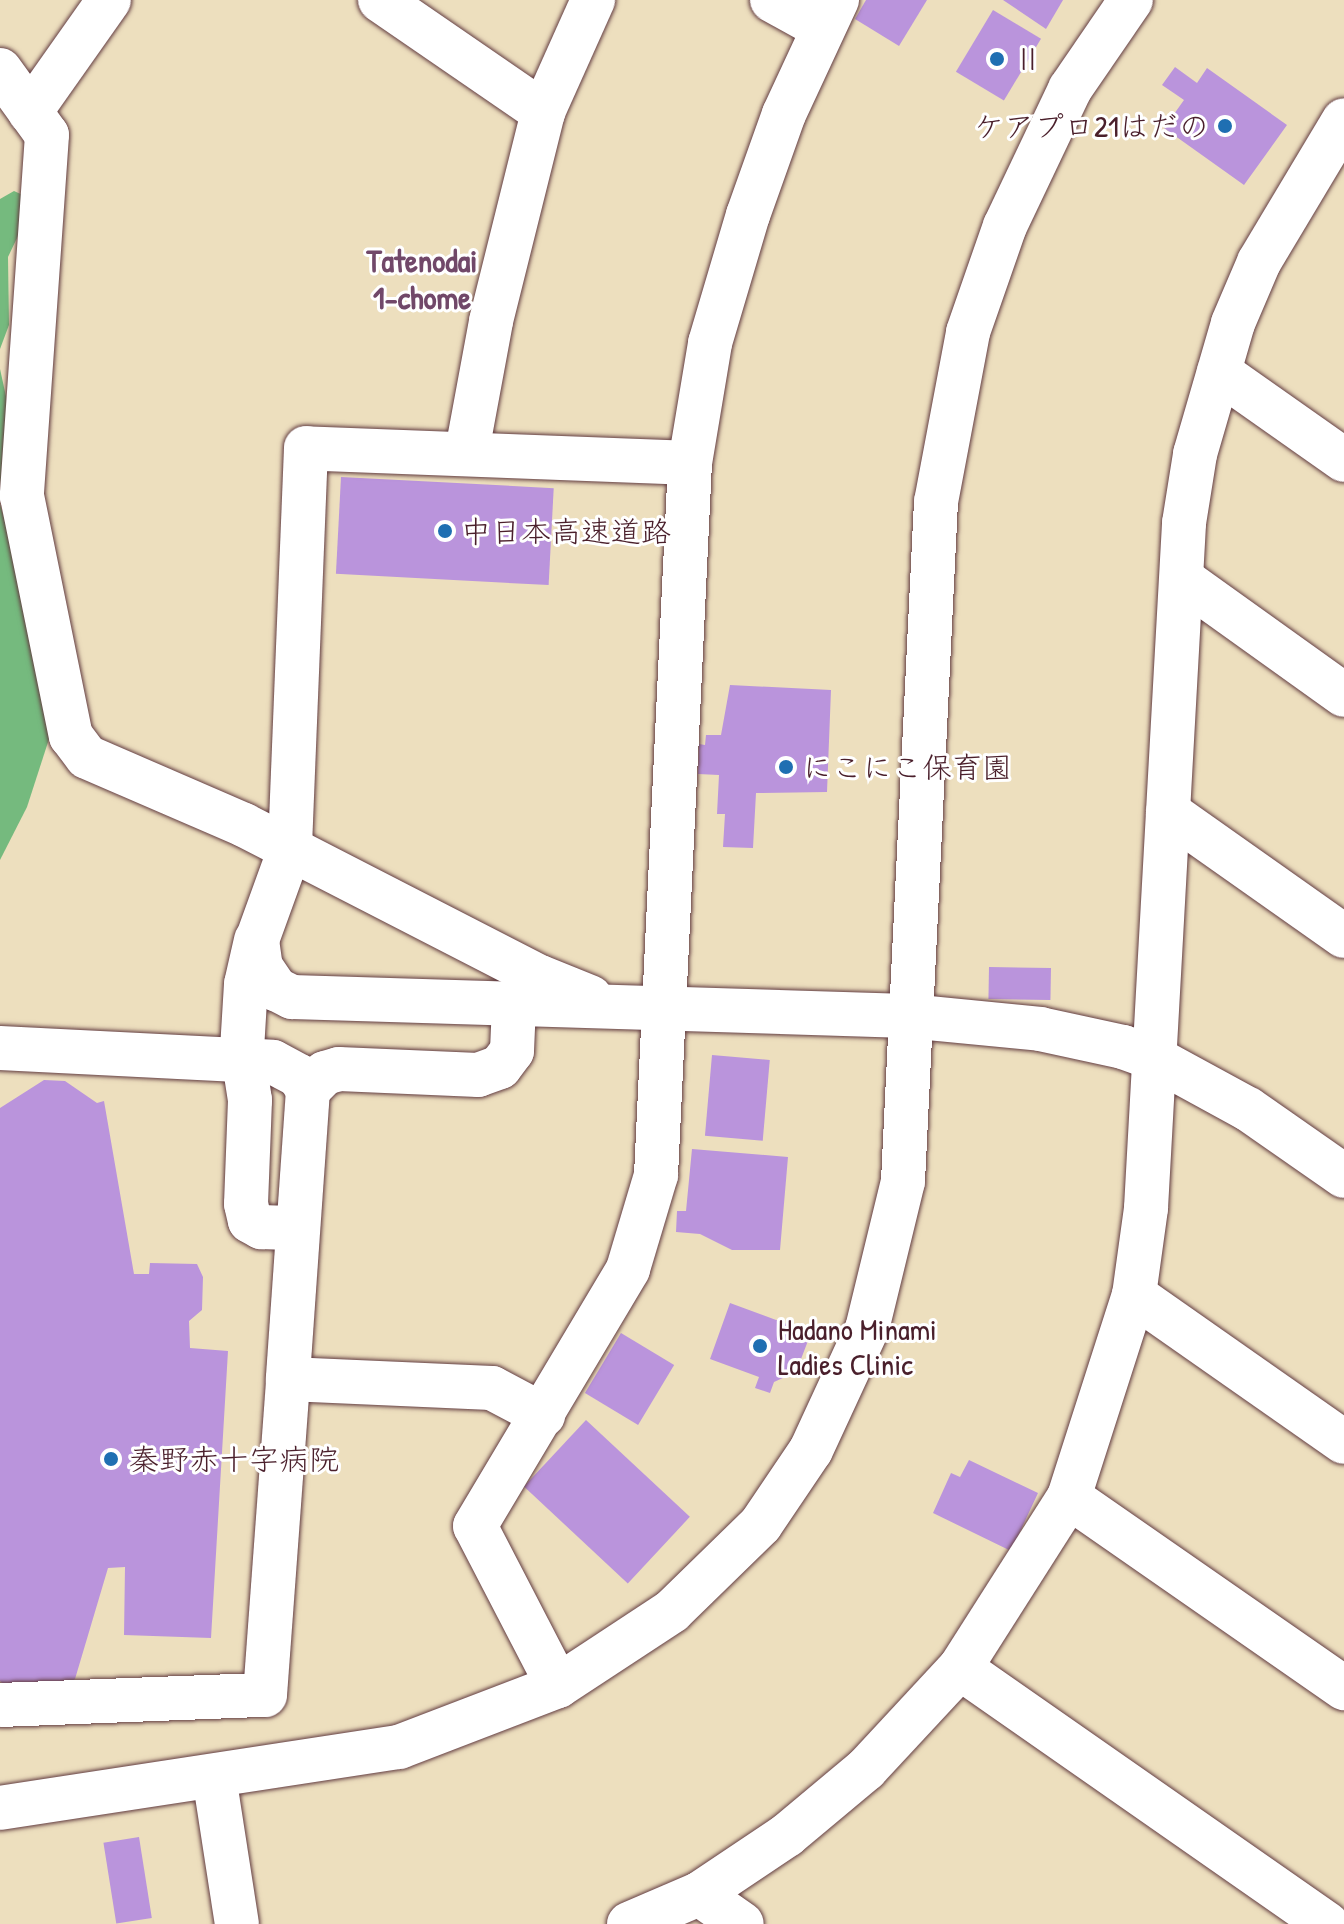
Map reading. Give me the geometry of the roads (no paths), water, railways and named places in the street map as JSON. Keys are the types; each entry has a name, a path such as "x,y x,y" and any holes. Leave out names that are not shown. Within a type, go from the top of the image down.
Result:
{"street":[{"path":"30,112 109,0"},
{"path":"380,0 543,112"},
{"path":"467,451 491,321 543,112 593,0"},
{"path":"558,1686 475,1526 628,1269 656,1175 661,1008 690,463 710,343 748,215 829,14 772,0"},
{"path":"0,1808 399,1747 558,1686 672,1611 761,1524 811,1450 867,1329 903,1181 908,1016 936,502 968,332 1005,226 1070,89 1131,0"},
{"path":"0,70 47,135 22,496 71,736 87,757 290,849 540,977 611,1006"},
{"path":"629,1924 699,1894 787,1835 866,1769 960,1668 1069,1497 1134,1295 1158,1060 1184,523 1195,454 1219,372 1259,262 1331,168 1344,120"},
{"path":"1219,372 1344,460"},
{"path":"297,1228 261,1227 250,1221 250,1100 243,1060 244,1017 259,926 290,849 306,448 467,451 690,463"},
{"path":"1182,579 1344,695"},
{"path":"1168,812 1344,936"},
{"path":"259,926 261,967 276,989 292,997 908,1016 1040,1029 1123,1047 1158,1060 1248,1109 1344,1176"},
{"path":"308,1090 325,1073 339,1069 478,1075 500,1067 512,1051 514,1005"},
{"path":"0,1048 273,1062 299,1076 308,1090 265,1695 0,1705"},
{"path":"1134,1295 1344,1442"},
{"path":"288,1379 492,1388 543,1415"},
{"path":"1069,1497 1344,1688"},
{"path":"960,1668 1327,1924"},
{"path":"214,1776 237,1924"},
{"path":"699,1894 742,1924"}],"place":[{"name":"Ⅱ","path":"997,59"},
{"name":"ケアプロ21はだの","path":"1225,126"},
{"name":"中日本高速道路","path":"445,531"},
{"name":"にこにこ保育園","path":"786,767"},
{"name":"Hadano Minami Ladies Clinic","path":"760,1346"},
{"name":"秦野赤十字病院","path":"111,1459"}],"district":[{"name":"Tatenodai 1-chome","path":"422,280"}]}
